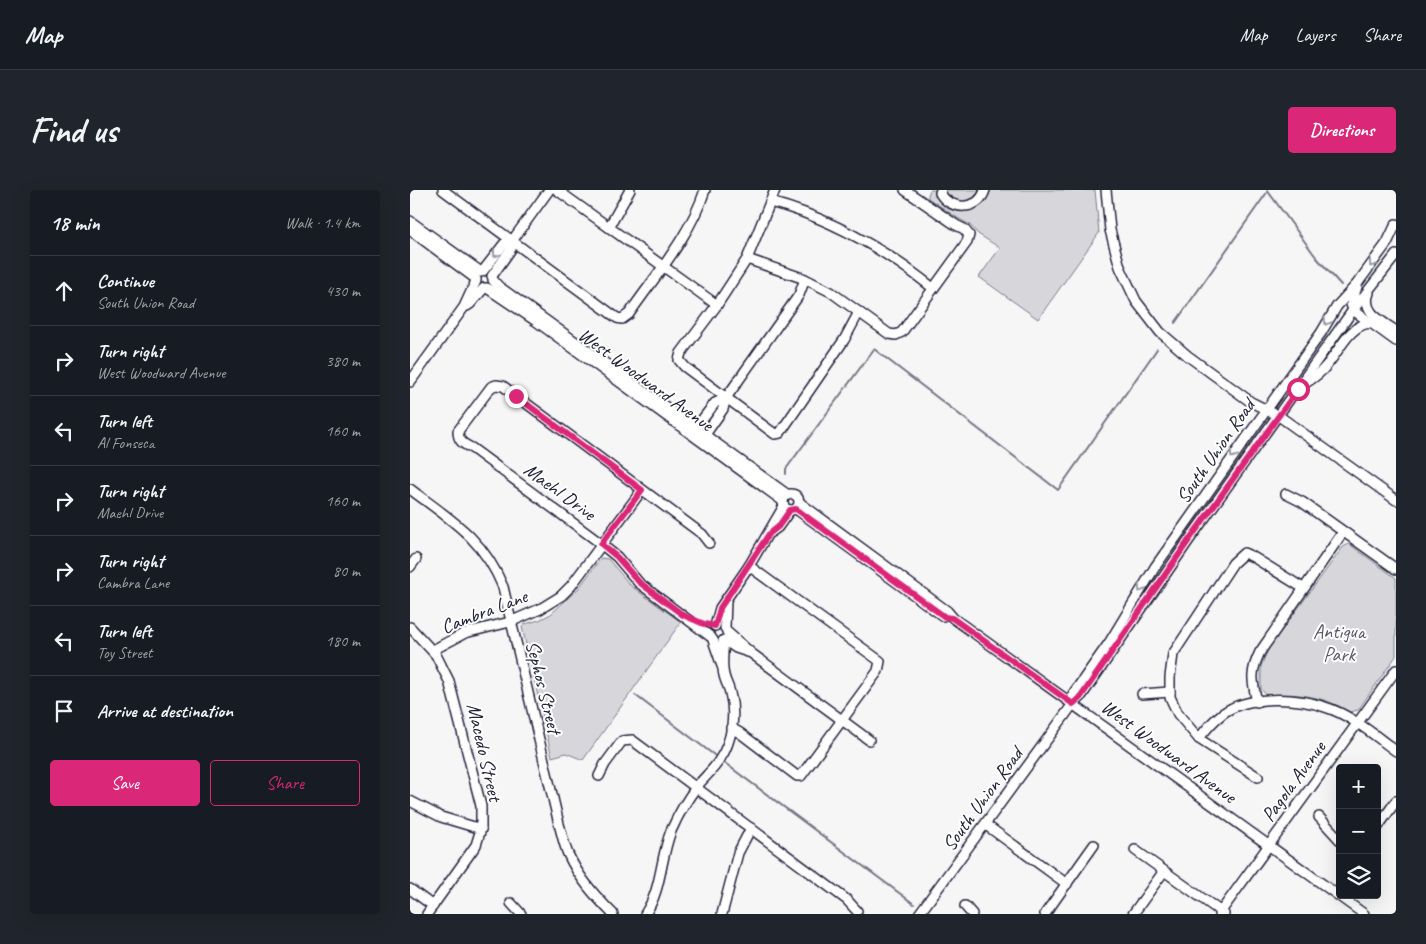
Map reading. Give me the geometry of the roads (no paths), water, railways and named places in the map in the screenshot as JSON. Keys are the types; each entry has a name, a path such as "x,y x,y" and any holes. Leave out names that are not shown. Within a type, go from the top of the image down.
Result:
{"street":[{"path":"443,190 617,318 622,319 629,314 683,235 705,190"},
{"path":"410,382 484,279 504,244 512,241 549,190"},
{"path":"557,190 717,305"},
{"path":"609,227 630,190"},
{"path":"775,190 746,259 717,305 681,353 679,360 685,367 775,434 780,432 844,340 859,312"},
{"path":"746,259 805,279 831,292 889,334 896,335 902,332 967,242 968,235 964,229 956,225 919,194 905,190"},
{"path":"941,190 942,203 964,206 974,204 983,197 985,190"},
{"path":"1106,190 1110,230 1120,267 1130,290 1147,317 1160,332 1251,402 1278,416 1396,500"},
{"path":"770,202 836,225 868,242 912,271 933,288"},
{"name":"West Woodward Avenue","path":"410,221 484,279"},
{"name":"South Union Road","path":"1073,704 1074,694 1109,643 1155,567 1321,333 1337,306 1357,284 1386,243 1396,224"},
{"name":"West Woodward Avenue","path":"410,230 484,279 498,286 790,504 947,612 952,618 1364,914"},
{"name":"South Union Road","path":"919,914 1073,704 1080,698 1189,540 1353,310 1371,290 1396,255"},
{"path":"703,438 723,409 726,398 799,295 805,279"},
{"path":"1357,284 1351,304 1353,310 1396,341"},
{"path":"1371,290 1366,300 1369,309 1396,331"},
{"path":"1298,389 1321,372 1357,326 1371,323"},
{"name":"Maehl Drive","path":"642,490 503,386 494,385 460,428 458,438 463,444 473,449 601,544 617,557 639,582 712,639"},
{"path":"694,431 715,403 726,398"},
{"name":"Sephos Street","path":"410,489 470,534 496,570 503,587 568,854 582,879 613,914"},
{"path":"642,490 702,534 710,543"},
{"name":"Cambra Lane","path":"433,650 466,633 510,622 540,609 561,596 571,586 642,490"},
{"path":"1286,494 1302,502 1396,569"},
{"path":"645,914 659,882 671,832 696,787 718,762 728,744 732,728 732,706 723,668 710,632 714,627 720,608 731,590 769,534 773,523 790,504"},
{"path":"1257,702 1252,680 1253,666 1264,645 1342,532"},
{"path":"1258,777 1199,739 1178,714 1170,697 1173,654 1233,563 1244,553 1303,588"},
{"path":"410,567 416,558"},
{"path":"732,728 797,776 801,776 878,671 880,665 880,662 748,566"},
{"path":"723,668 726,600"},
{"name":"Maehl Drive","path":"683,615 714,627"},
{"path":"714,627 720,625 725,635 736,648"},
{"name":"Macedo Street","path":"410,627 433,650 452,691 481,806 481,829 476,845 427,914"},
{"path":"712,639 718,642 725,635"},
{"path":"725,635 869,740"},
{"path":"724,652 736,648 750,653"},
{"name":"Pagola Avenue","path":"1221,913 1268,845 1396,670"},
{"path":"1142,694 1170,692"},
{"path":"1199,739 1223,713 1244,703 1291,699 1326,707 1357,723 1396,751"},
{"path":"600,776 605,764 622,741 632,740 847,900 856,911"},
{"path":"410,800 441,818 481,829"},
{"path":"1381,822 1396,801"},
{"path":"1319,817 1336,836"},
{"path":"986,825 1067,884"},
{"path":"725,913 738,853 751,828"},
{"path":"1045,914 1094,845"},
{"path":"1135,850 1221,913"},
{"path":"1133,914 1164,871"},
{"path":"410,889 433,906"},
{"path":"511,903 521,914"},
{"path":"965,906 972,914"}],"waterway":[{"path":"1267,190 1316,257 1341,285"},
{"path":"1175,323 1268,191"},
{"path":"786,474 786,469 874,349 1058,490 1157,349"},
{"path":"635,695 718,758"},
{"path":"722,761 914,904"}],"park label":[{"name":"Antigua Park","path":"1339,642"}]}
